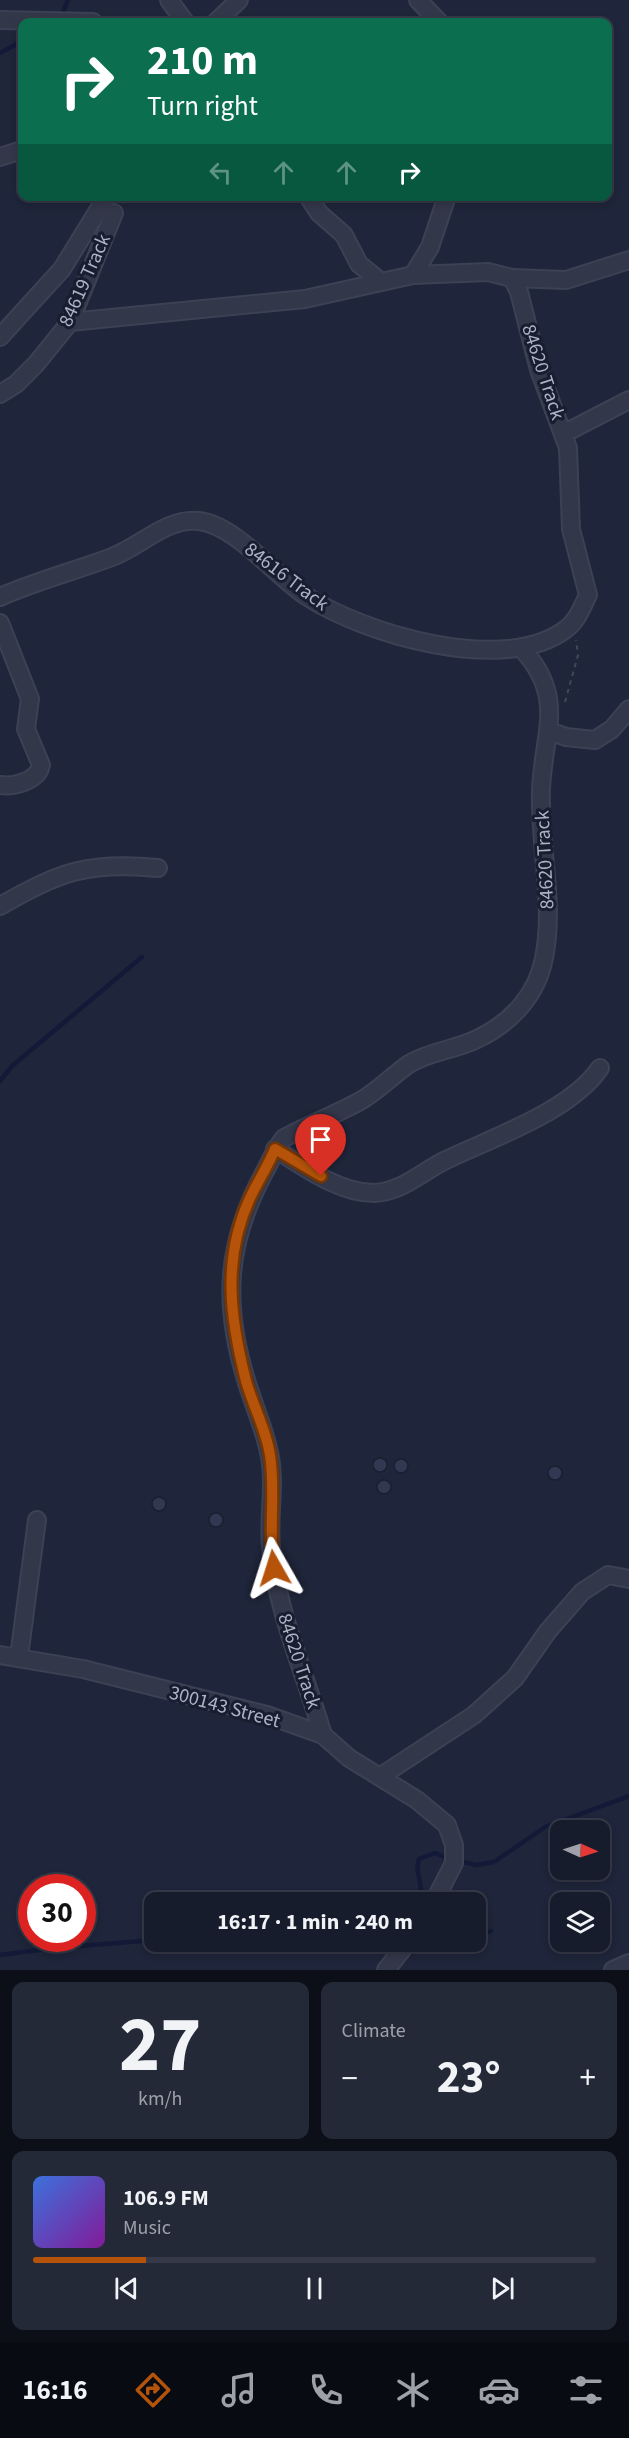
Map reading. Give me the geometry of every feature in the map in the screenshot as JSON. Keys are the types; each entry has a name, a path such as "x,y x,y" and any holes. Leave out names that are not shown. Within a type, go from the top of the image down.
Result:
{"street":[{"path":"169,0 182,18"},
{"path":"220,18 239,0"},
{"path":"418,0 435,18"},
{"path":"0,20 18,20"},
{"path":"0,158 18,151"},
{"path":"0,337 62,269 104,201"},
{"path":"311,201 319,213 344,235 359,264 381,282"},
{"path":"413,275 430,247 445,201"},
{"name":"84619 Track","path":"0,394 16,384 36,364 70,322 114,213"},
{"path":"70,322 253,306 305,299 413,275 488,272 512,278 566,280 629,260"},
{"name":"84620 Track","path":"512,278 519,292 546,391 568,448 570,529 588,596 578,615"},
{"path":"564,433 629,400"},
{"name":"84616 Track","path":"0,597 114,556 179,522 195,520 212,524 240,541 306,596 335,612 399,635 465,648 522,649 566,629 578,615"},
{"path":"0,623 30,699 26,729 41,765 38,773 27,781 17,785 0,785"},
{"name":"84620 Track","path":"323,1735 298,1664 278,1591 271,1545 273,1493 270,1454 260,1416 247,1384 230,1306 232,1262 250,1198 275,1149 284,1138 362,1099 409,1065 427,1055 477,1039 518,1011 539,980 547,933 541,789 549,731 548,692 538,667 522,649"},
{"path":"549,731 573,738 595,740 612,729 629,709"},
{"path":"0,906 47,880 73,870 96,866 158,868"},
{"path":"275,1149 342,1187 377,1193 408,1183 441,1162 555,1107 580,1089 600,1068"},
{"path":"20,1657 37,1520"},
{"path":"381,1776 447,1734 515,1678 548,1631 582,1592 608,1575 629,1579"},
{"name":"300143 Street","path":"0,1655 83,1669 267,1715 323,1735 349,1758 381,1776 432,1811 447,1825 452,1834 454,1863 439,1892"},
{"path":"386,1970 400,1952"},
{"path":"613,1970 629,1963"}],"path":[{"path":"563,704 578,655 574,632 578,615"}],"building":[{"path":"377,1458 383,1458 387,1465 383,1472 377,1472 373,1468 373,1462"},
{"path":"401,1459 406,1461 408,1466 406,1471 401,1473 396,1471 394,1466 396,1461"},
{"path":"552,1466 558,1466 562,1473 558,1480 552,1480 548,1476 548,1470"},
{"path":"384,1480 389,1482 391,1487 389,1492 384,1494 379,1492 377,1487 379,1482"},
{"path":"159,1497 164,1499 166,1504 164,1509 159,1511 154,1509 152,1504 154,1499"},
{"path":"216,1513 221,1515 223,1520 221,1525 216,1527 211,1525 209,1520 211,1515"}],"waterway":[{"path":"61,17 68,0"},
{"path":"0,53 18,43"},
{"path":"0,1081 12,1066 142,957"},
{"path":"463,1862 477,1865 494,1862 545,1827 629,1796"},
{"path":"421,1892 419,1859 435,1853 449,1859"},
{"path":"486,1933 491,1931"},
{"path":"0,1955 144,1941"},
{"path":"409,1953 414,1952"}],"route":[{"path":"274,1568 271,1545 273,1493 270,1454 260,1416 247,1384 234,1330 229,1282 233,1253 246,1209 275,1149 321,1176"}]}
